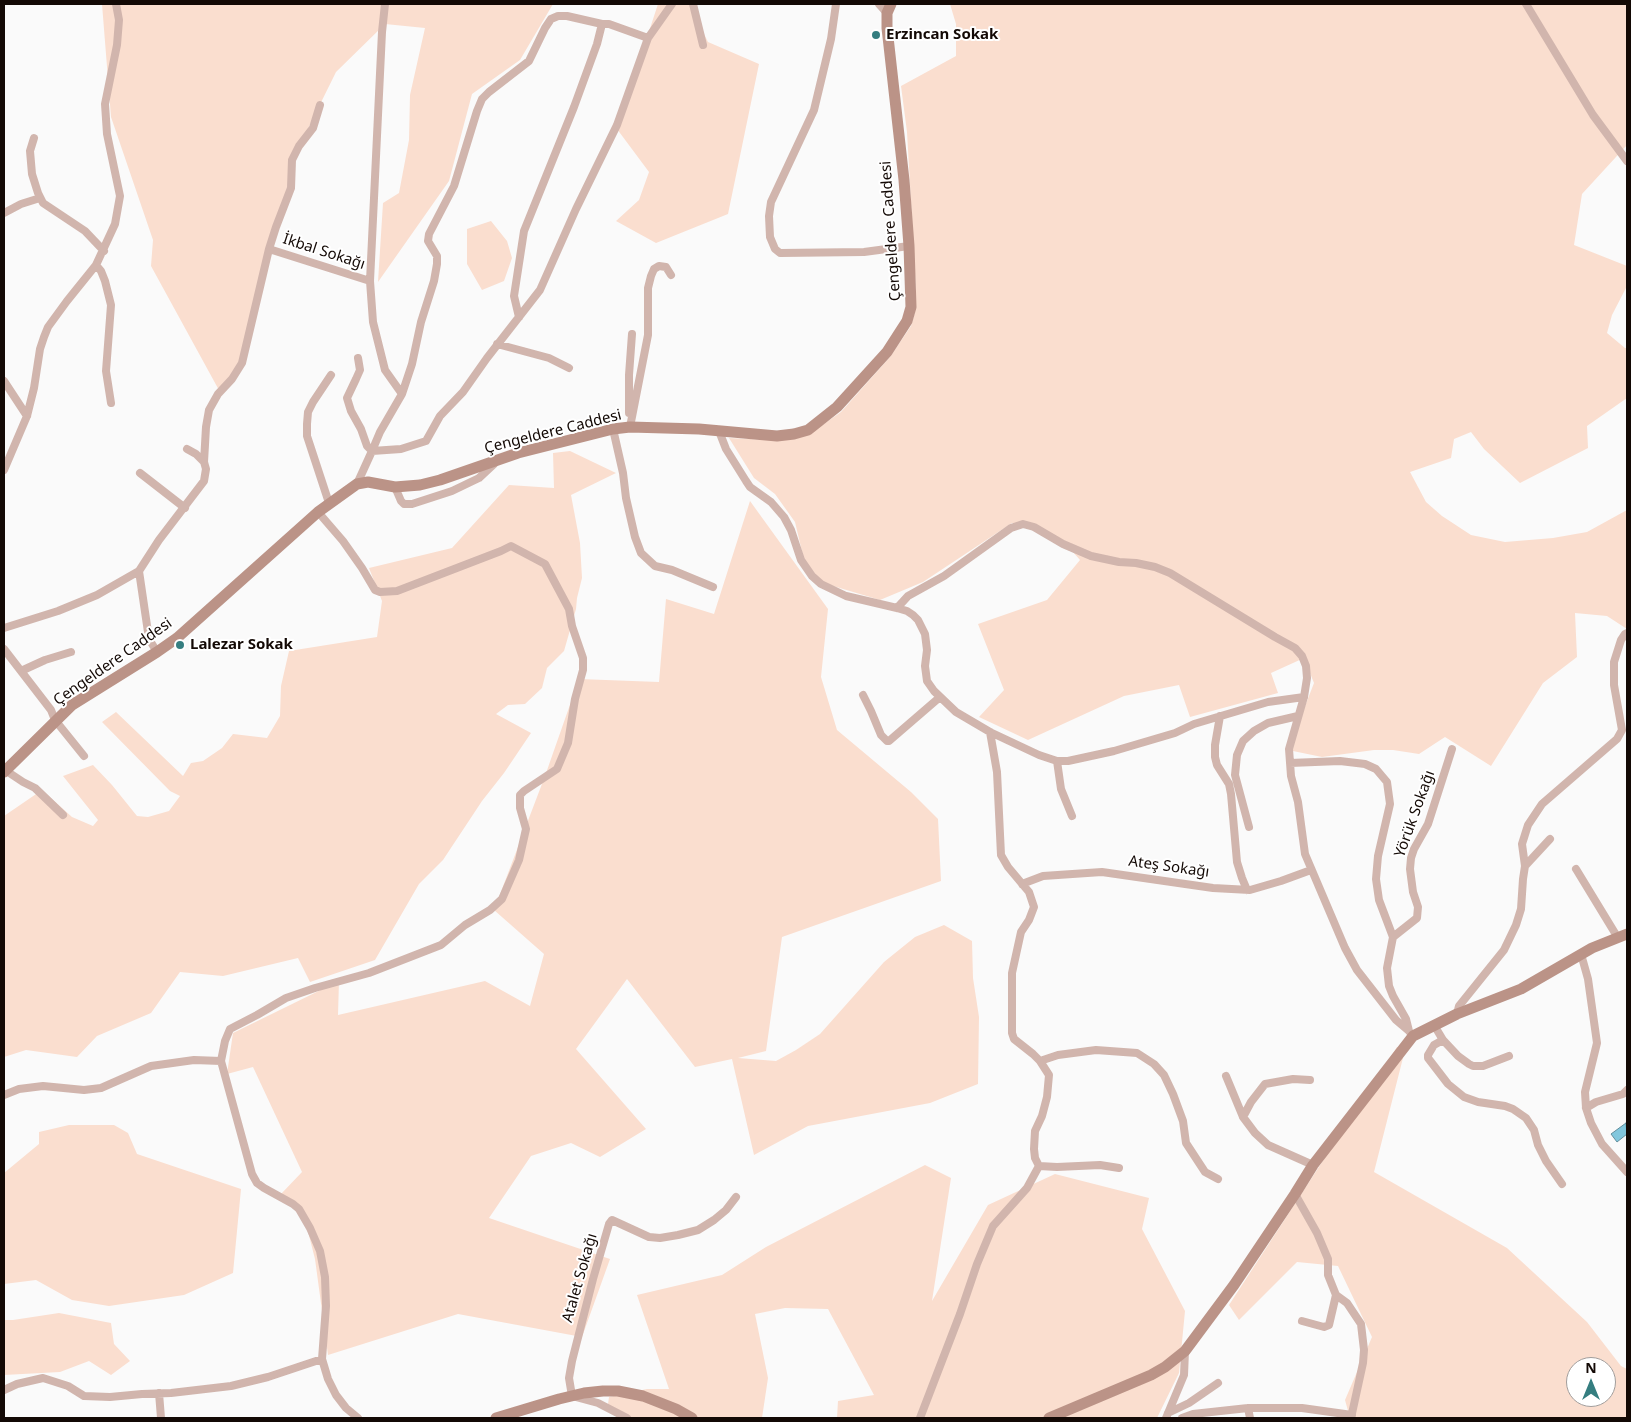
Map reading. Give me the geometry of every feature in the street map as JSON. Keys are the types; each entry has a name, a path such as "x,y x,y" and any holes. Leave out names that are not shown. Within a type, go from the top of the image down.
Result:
{"main road":[{"name":"Çengeldere Caddesi","path":"4,771 72,705 177,638 318,512 357,484 368,482 395,487 420,485 440,480 499,459 613,429 630,427 777,436 794,434 808,430 837,407 886,352 907,321 911,308 909,246 896,107 886,28 889,8"},
{"path":"1049,1418 1151,1375 1165,1367 1185,1351 1234,1285 1295,1194 1312,1165 1411,1034 1521,989 1581,954 1622,936"},
{"path":"496,1418 543,1403 603,1391 630,1393 657,1401 692,1418"}],"street":[{"path":"4,470 27,416 34,388 40,349 48,327 96,265 115,224 120,196 107,134 106,104 117,45 119,20 116,4"},
{"path":"385,4 370,281 373,322 385,370 402,394"},
{"path":"372,451 401,448 426,441 440,416 463,392 497,344 540,290 576,209 617,125 648,38 672,4"},
{"path":"693,4 703,45"},
{"path":"836,4 814,110 771,202 769,216 770,237 775,249 780,252 864,252 909,246"},
{"path":"879,4 889,8"},
{"path":"1526,4 1593,115 1627,161"},
{"path":"357,484 380,432 402,394 412,364 437,264 437,256 428,240 429,234 454,186 482,99 529,61 545,28 551,19 558,16 568,16 617,26 648,38"},
{"path":"519,317 514,296 524,231 574,107 597,44 602,24"},
{"path":"4,628 58,611 97,595 139,571 159,540 204,481 206,469 204,462 206,427 209,410 218,394 232,379 242,363 269,249 292,188 292,160 299,146 313,128 320,105"},
{"path":"34,138 30,151 32,174 43,203 85,231 104,251"},
{"path":"4,212 40,198"},
{"name":"İkbal Sokağı","path":"269,249 370,281"},
{"path":"96,265 105,281 110,305 106,372 111,403"},
{"path":"630,427 648,335 648,288 651,276 659,266 666,267 671,275"},
{"path":"630,427 628,401 632,334"},
{"path":"497,344 549,358 569,368"},
{"path":"358,358 360,370 347,398 367,446 372,451"},
{"path":"329,503 308,436 308,412 331,375"},
{"path":"4,381 27,416"},
{"path":"613,429 626,498 635,537 641,553 655,566 672,570 713,587"},
{"path":"719,431 726,449 746,481 771,502 784,517 791,530 800,560 812,576 821,584 846,596 897,608 913,615 923,627 927,650 925,666 927,681 940,697 956,712 990,732 1039,756 1056,761 1068,761 1114,751 1268,702 1304,697"},
{"path":"187,449 204,462"},
{"path":"395,487 404,504 412,504 452,491 479,478 499,459"},
{"path":"140,473 184,508"},
{"path":"318,512 342,540 375,590 380,592 397,591 511,546 545,564 570,609 572,626 583,658 583,670 575,699 568,743 557,769 524,791 520,796 520,808 526,829 519,860 502,899 490,910 465,925 441,945 369,973 286,998 230,1029 225,1041 221,1060 252,1174 257,1183 299,1209 320,1250 325,1277 326,1306 322,1360 336,1395 346,1408 358,1418"},
{"path":"897,608 908,596 944,576 1011,528 1016,525 1029,525 1063,544 1091,556 1155,567 1170,573 1295,648 1302,656 1306,666 1307,678 1304,697 1289,749 1291,776 1299,810 1305,854 1357,970 1396,1020 1411,1034"},
{"path":"139,571 149,639 157,652"},
{"path":"1457,1014 1459,1006 1504,950 1516,925 1521,909 1525,866 1522,844 1528,825 1542,804 1618,739 1622,730 1614,685 1614,662 1620,640 1627,633"},
{"path":"4,649 51,710 55,720 84,756"},
{"path":"21,671 45,660 71,652"},
{"path":"863,695 881,735 886,741 889,741 940,697"},
{"path":"1220,716 1214,757 1229,784 1237,862 1247,890"},
{"path":"1249,828 1235,775 1237,755 1243,741 1254,731 1268,723 1298,716"},
{"path":"920,1418 954,1331 977,1264 994,1226 1027,1188 1039,1166 1034,1149 1035,1131 1042,1116 1049,1087 1049,1075 1033,1054 1014,1039 1012,1032 1012,974 1021,932 1029,920 1034,907 1029,892 1000,855 997,772 990,732"},
{"name":"Yörük Sokağı","path":"1393,936 1417,918 1418,907 1413,892 1410,870 1411,858 1428,824 1452,749"},
{"path":"1056,761 1062,789 1072,816"},
{"path":"1290,762 1340,761 1366,764 1376,769 1387,782 1390,804 1378,856 1376,879 1379,900 1393,936 1388,958 1388,976 1393,996 1406,1019 1411,1034"},
{"path":"4,771 35,788 63,815"},
{"path":"1525,866 1550,839"},
{"path":"1576,869 1622,936"},
{"name":"Ateş Sokağı","path":"1022,884 1043,876 1102,872 1213,888 1247,890 1311,870"},
{"path":"1581,954 1588,979 1597,1043 1585,1092 1586,1108 1591,1123 1602,1144 1627,1172"},
{"path":"1434,1025 1443,1040 1458,1056 1473,1066 1483,1066 1509,1056"},
{"path":"1443,1040 1431,1048 1428,1058 1448,1084 1464,1097 1478,1102 1505,1106 1526,1118 1534,1130 1538,1145 1546,1161 1562,1184"},
{"path":"1040,1062 1058,1055 1096,1050 1137,1053 1154,1064 1164,1075 1173,1094 1182,1121 1186,1143 1205,1172 1218,1179"},
{"path":"4,1095 19,1089 43,1086 84,1090 102,1088 151,1066 194,1060 221,1060"},
{"path":"1226,1076 1243,1117 1255,1133 1268,1145 1312,1165"},
{"path":"1243,1117 1251,1102 1265,1084 1293,1079 1310,1080"},
{"path":"1586,1108 1596,1102 1623,1094 1627,1090"},
{"path":"1039,1166 1100,1165 1119,1168"},
{"path":"1182,1418 1193,1414 1248,1408 1302,1408 1351,1417 1363,1363 1364,1350 1361,1324 1347,1304 1336,1295 1328,1275 1328,1259 1295,1194"},
{"name":"Atalet Sokağı","path":"572,1396 569,1378 572,1361 593,1279 609,1224 612,1220 649,1237 660,1238 678,1235 698,1230 714,1220 726,1210 736,1197"},
{"path":"1302,1321 1324,1326 1329,1325 1336,1295"},
{"path":"1167,1416 1184,1375 1185,1351"},
{"path":"4,1390 17,1384 43,1378 68,1386 84,1396 110,1397 159,1393 231,1386 268,1377 322,1360"},
{"path":"1167,1416 1218,1383"},
{"path":"159,1393 161,1418"},
{"path":"572,1396 598,1403 627,1418"},
{"path":"1248,1408 1250,1418"}],"shaded area":[{"path":"102,4 553,4 520,60 472,94 449,181 378,282 383,203 399,193 409,140 410,95 425,28 385,24 336,72 297,151 241,359 220,392 151,266 153,240 111,117"},
{"path":"658,4 689,4 708,42 759,64 728,214 656,243 616,221 639,200 649,172 617,129"},
{"path":"950,4 1627,4 1627,145 1582,194 1574,245 1627,266 1627,286 1612,315 1607,333 1627,348 1627,398 1587,426 1588,448 1520,483 1484,449 1471,432 1454,439 1451,458 1410,472 1426,502 1442,516 1471,535 1505,542 1553,538 1587,532 1627,510 1627,629 1607,616 1575,613 1577,657 1543,683 1491,766 1445,737 1419,754 1393,750 1374,750 1322,757 1288,750 1314,683 1304,658 1271,673 1278,693 1190,717 1179,685 1124,696 1028,740 979,717 1004,690 978,624 1047,600 1080,560 1065,543 1025,523 1012,523 923,582 880,600 823,583 805,564 795,522 775,494 754,478 729,438 771,440 808,435 841,412 890,357 911,326 915,312 916,291 907,132 901,86 956,56 956,24"},
{"path":"491,221 507,241 512,258 504,281 482,290 467,264 467,229"},
{"path":"570,451 616,473 571,495 580,543 582,578 576,609 564,651 547,668 542,688 525,704 508,705 496,714 531,733 482,801 443,860 419,884 375,960 310,982 298,958 223,976 180,972 151,1013 97,1036 77,1057 26,1050 4,1057 4,816 42,790 72,817 93,826 98,820 63,776 93,765 137,816 148,817 169,811 180,796 170,791 102,722 116,712 183,776 191,763 203,761 222,748 233,734 267,738 280,716 281,686 289,651 377,637 382,601 369,568 452,548 509,485 554,488 553,453"},
{"path":"750,501 828,609 821,677 837,730 911,792 938,819 941,881 782,937 766,1051 738,1058 776,1061 796,1050 820,1034 884,962 915,937 944,925 972,941 973,978 979,1017 978,1084 930,1103 808,1126 754,1155 732,1059 695,1067 627,979 576,1049 646,1129 600,1157 571,1143 531,1156 489,1218 610,1259 582,1337 458,1314 328,1355 315,1259 303,1212 281,1194 302,1172 253,1067 227,1074 233,1033 339,981 338,1015 485,981 530,1006 544,954 494,910 545,776 579,679 659,682 666,599 714,614"},
{"path":"1397,1047 1405,1050 1374,1172 1507,1248 1587,1322 1614,1357 1566,1357 1566,1407 1616,1407 1616,1360 1621,1366 1627,1369 1627,1418 1350,1418 1345,1400 1372,1337 1338,1266 1297,1262 1239,1320 1229,1305"},
{"path":"69,1125 114,1125 128,1133 137,1154 241,1189 233,1273 184,1295 109,1306 72,1300 36,1280 4,1284 4,1173 39,1144 39,1132"},
{"path":"925,1165 951,1178 932,1301 988,1205 1055,1174 1149,1198 1142,1229 1185,1311 1179,1373 1157,1418 837,1418 838,1401 874,1395 828,1309 785,1308 755,1314 768,1378 762,1418 627,1418 608,1404 609,1397 647,1389 669,1389 637,1295 722,1275 766,1247"},
{"path":"59,1313 111,1323 114,1344 130,1361 111,1375 89,1361 60,1372 4,1375 4,1320"}],"water":[{"path":"1626,1123 1627,1134 1617,1142 1611,1134"}],"place":[{"name":"Erzincan Sokak","path":"876,35"},
{"name":"Lalezar Sokak","path":"180,645"}]}
